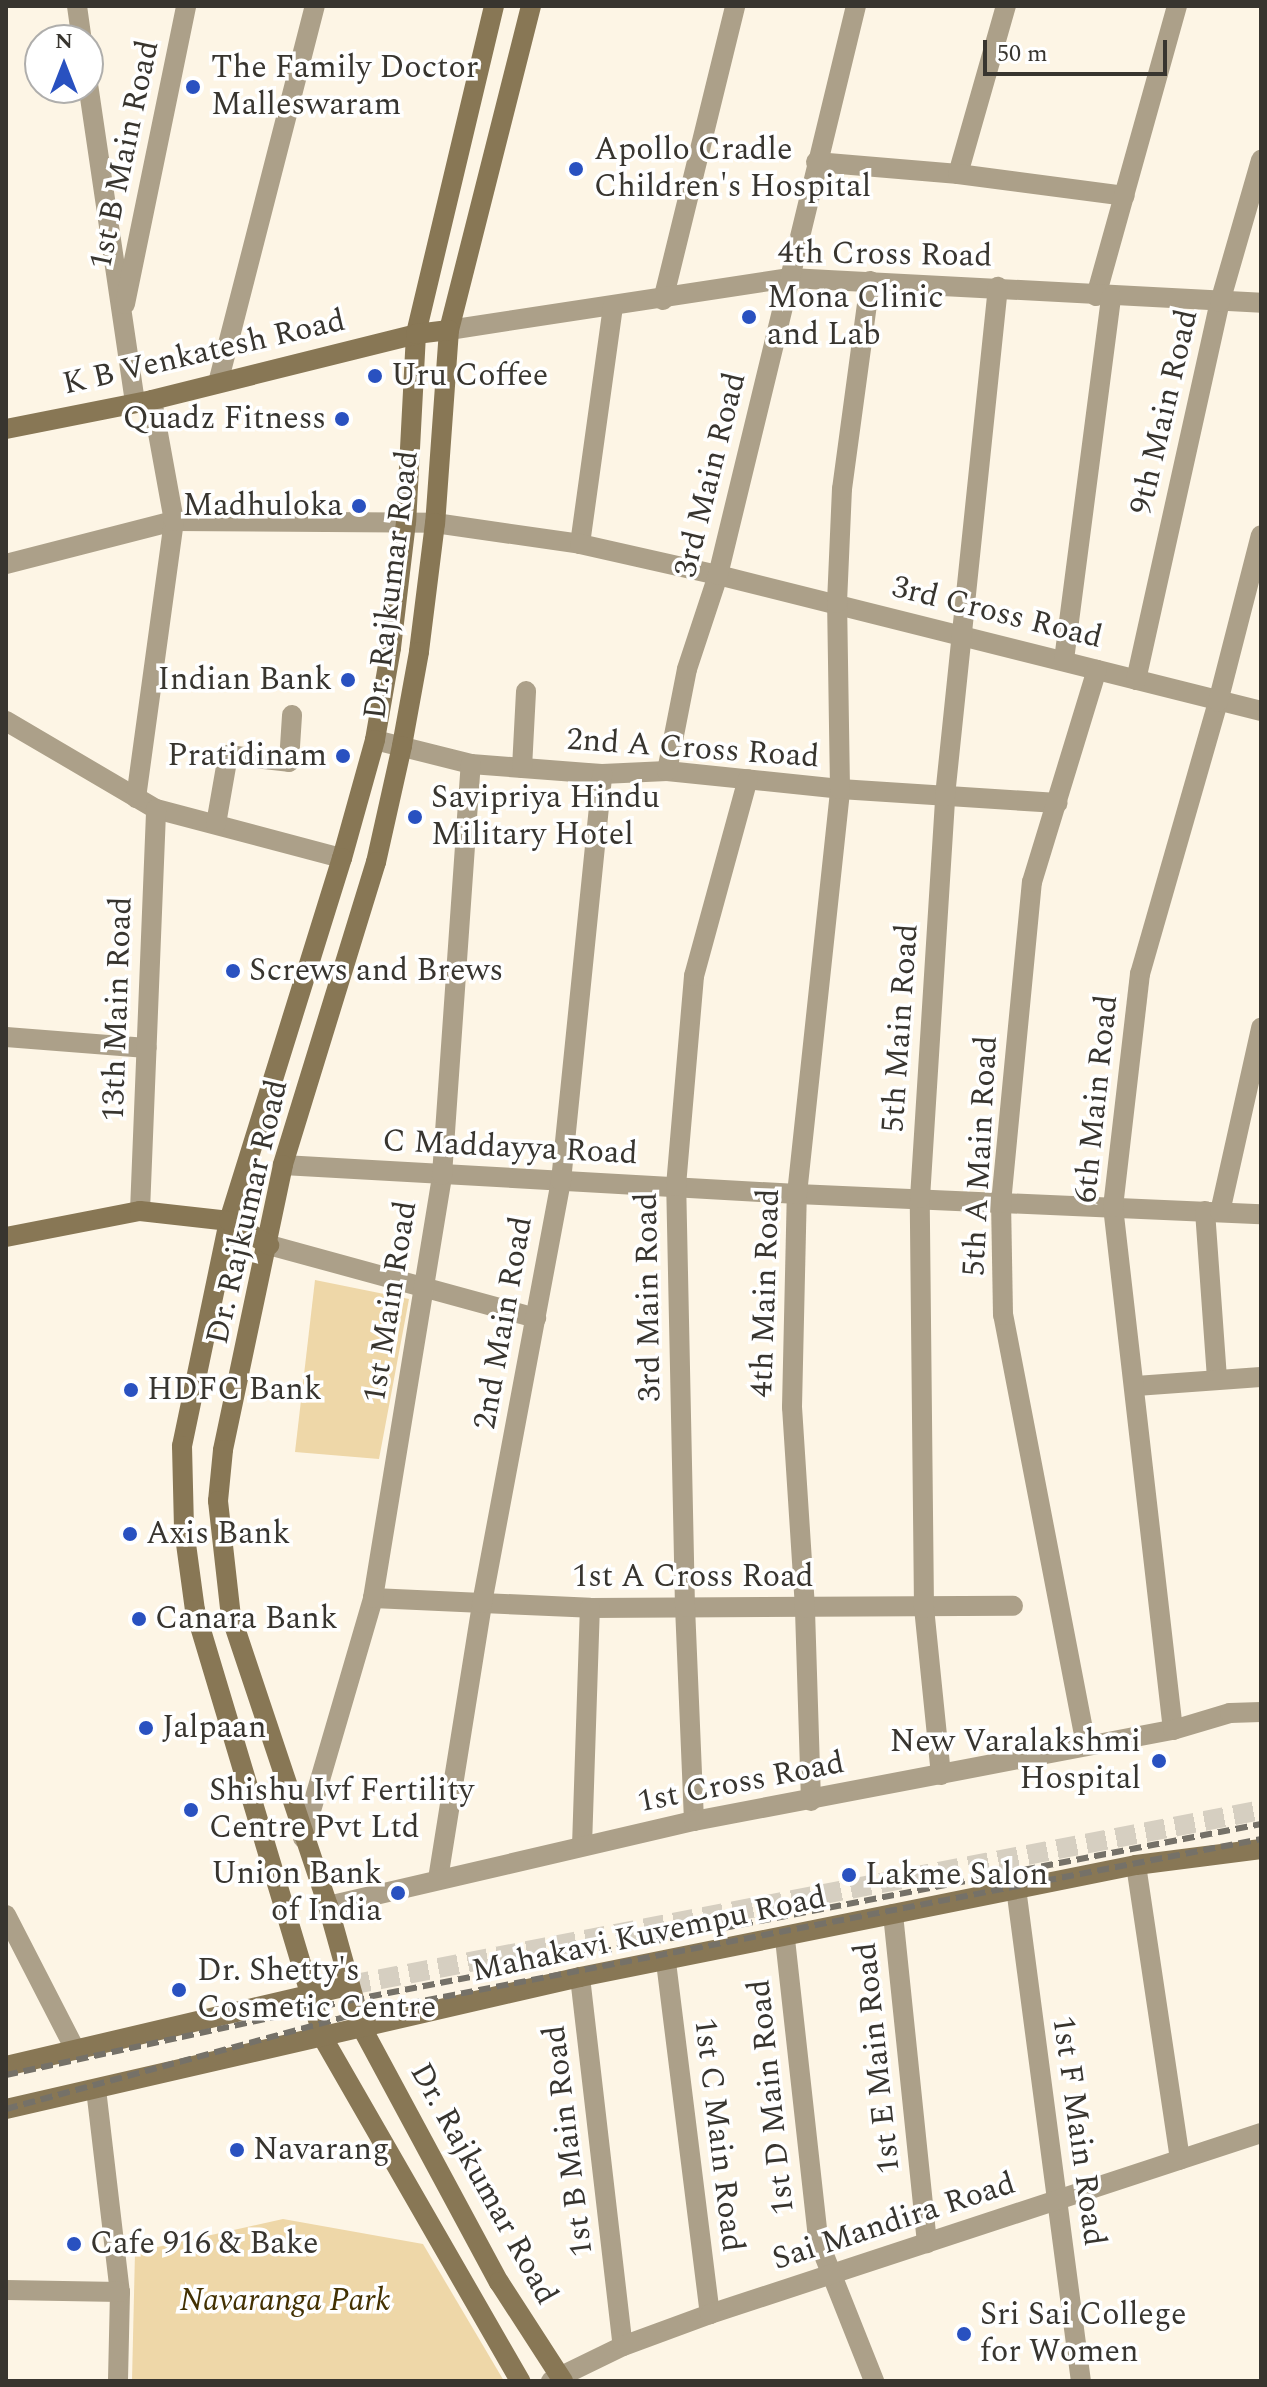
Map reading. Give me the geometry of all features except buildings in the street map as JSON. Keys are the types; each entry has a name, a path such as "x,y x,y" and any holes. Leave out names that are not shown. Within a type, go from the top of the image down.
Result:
{"main road":[{"name":"Dr. Rajkumar Road","path":"494,6 416,334 406,522 391,648 375,740 342,858 229,1221 182,1446 184,1529 195,1610 323,2038 520,2381"},
{"name":"Dr. Rajkumar Road","path":"531,6 449,330 435,523 419,652 402,746 376,862 283,1165 269,1245 223,1450 218,1501 231,1616 328,1906 362,2028 499,2282 558,2379"},
{"name":"4th Cross Road","path":"416,334 449,330"},
{"name":"K B Venkatesh Road","path":"6,429 144,401 416,334"},
{"path":"342,858 376,862"},
{"path":"6,1237 140,1211 229,1221 269,1245"},
{"name":"Mahakavi Kuvempu Road","path":"6,2109 580,1977 785,1939 1136,1865 1261,1849"},
{"path":"6,2066 350,1985"}],"street":[{"name":"1st B Main Road","path":"122,317 186,6"},
{"path":"218,383 315,6"},
{"path":"663,300 735,6"},
{"name":"3rd Main Road","path":"667,771 687,669 718,575 856,6"},
{"path":"958,174 1006,6"},
{"path":"1064,660 1104,296 1125,196 1177,6"},
{"path":"91,104 122,317 174,521 136,798"},
{"name":"9th Main Road","path":"1136,680 1220,302 1261,160"},
{"path":"816,162 958,174 1125,196"},
{"name":"4th Cross Road","path":"449,330 663,300 790,278 1261,303"},
{"name":"4th Main Road","path":"811,1801 805,1608 792,1407 797,1194 840,789 837,603 842,489 870,281"},
{"name":"5th Main Road","path":"941,1775 924,1608 920,1198 945,796 998,287"},
{"path":"580,544 613,307"},
{"path":"6,564 174,521 435,523"},
{"name":"3rd Cross Road","path":"435,523 580,544 718,575 1261,711"},
{"name":"6th Main Road","path":"1173,1730 1136,1386 1113,1207 1140,974 1218,702 1261,535"},
{"name":"5th A Main Road","path":"1086,1745 1003,1315 1001,1203 1032,882 1097,670"},
{"path":"522,768 526,691"},
{"path":"216,824 228,755 289,762 292,715"},
{"path":"6,721 156,809 342,858"},
{"name":"2nd A Cross Road","path":"375,740 471,764 602,774 667,771 840,789 1058,803"},
{"name":"1st Main Road","path":"303,1838 373,1598 442,1175 471,764"},
{"name":"2nd Main Road","path":"438,1879 482,1603 561,1181 602,774"},
{"name":"3rd Main Road","path":"694,1821 685,1607 676,1186 694,976 748,779"},
{"name":"13th Main Road","path":"140,1211 156,809"},
{"path":"1217,1377 1212,1212 1261,1028"},
{"path":"6,1037 147,1048"},
{"name":"C Maddayya Road","path":"283,1165 797,1194 1261,1214"},
{"path":"269,1245 423,1290 536,1318"},
{"path":"1136,1386 1217,1377 1261,1377"},
{"name":"1st A Cross Road","path":"373,1598 590,1608 1013,1606"},
{"path":"582,1846 590,1608"},
{"name":"1st Cross Road","path":"328,1906 694,1821 1173,1730 1230,1713 1261,1712"},
{"path":"1136,1865 1180,2160"},
{"name":"1st F Main Road","path":"1016,1888 1081,2381"},
{"name":"1st E Main Road","path":"893,1914 927,2243"},
{"path":"8,1924 75,2049"},
{"name":"1st D Main Road","path":"785,1939 818,2240 874,2381"},
{"name":"1st C Main Road","path":"666,1962 710,2314"},
{"name":"1st B Main Road","path":"580,1977 623,2346"},
{"path":"96,2089 120,2292 118,2381"},
{"name":"Sai Mandira Road","path":"558,2379 623,2346 710,2314 1261,2133"},
{"path":"6,2290 120,2292"}],"green space":[{"path":"315,1280 409,1299 379,1459 295,1452"},
{"name":"Navaranga Park","path":"283,2219 423,2244 504,2381 132,2381 135,2252"}],"tunnel":[{"path":"350,1985 1261,1810"}],"railway":[{"path":"6,2075 352,2000 1261,1824"},
{"path":"6,2109 355,2014 1261,1839"}],"place":[{"name":"The Family Doctor Malleswaram","path":"193,87"},
{"name":"Apollo Cradle Children's Hospital","path":"576,169"},
{"name":"Mona Clinic and Lab","path":"749,317"},
{"name":"Uru Coffee","path":"375,376"},
{"name":"Quadz Fitness","path":"342,419"},
{"name":"Madhuloka","path":"359,506"},
{"name":"Indian Bank","path":"348,680"},
{"name":"Pratidinam","path":"343,756"},
{"name":"Savipriya Hindu Military Hotel","path":"415,817"},
{"name":"Screws and Brews","path":"233,971"},
{"name":"HDFC Bank","path":"131,1390"},
{"name":"Axis Bank","path":"130,1534"},
{"name":"Canara Bank","path":"139,1619"},
{"name":"Jalpaan","path":"146,1728"},
{"name":"New Varalakshmi Hospital","path":"1159,1761"},
{"name":"Shishu Ivf Fertility Centre Pvt Ltd","path":"191,1810"},
{"name":"Lakme Salon","path":"849,1875"},
{"name":"Union Bank of India","path":"398,1893"},
{"name":"Dr. Shetty's Cosmetic Centre","path":"179,1990"},
{"name":"Navarang","path":"237,2150"},
{"name":"Cafe 916 & Bake","path":"74,2244"},
{"name":"Sri Sai College for Women","path":"964,2334"}]}
